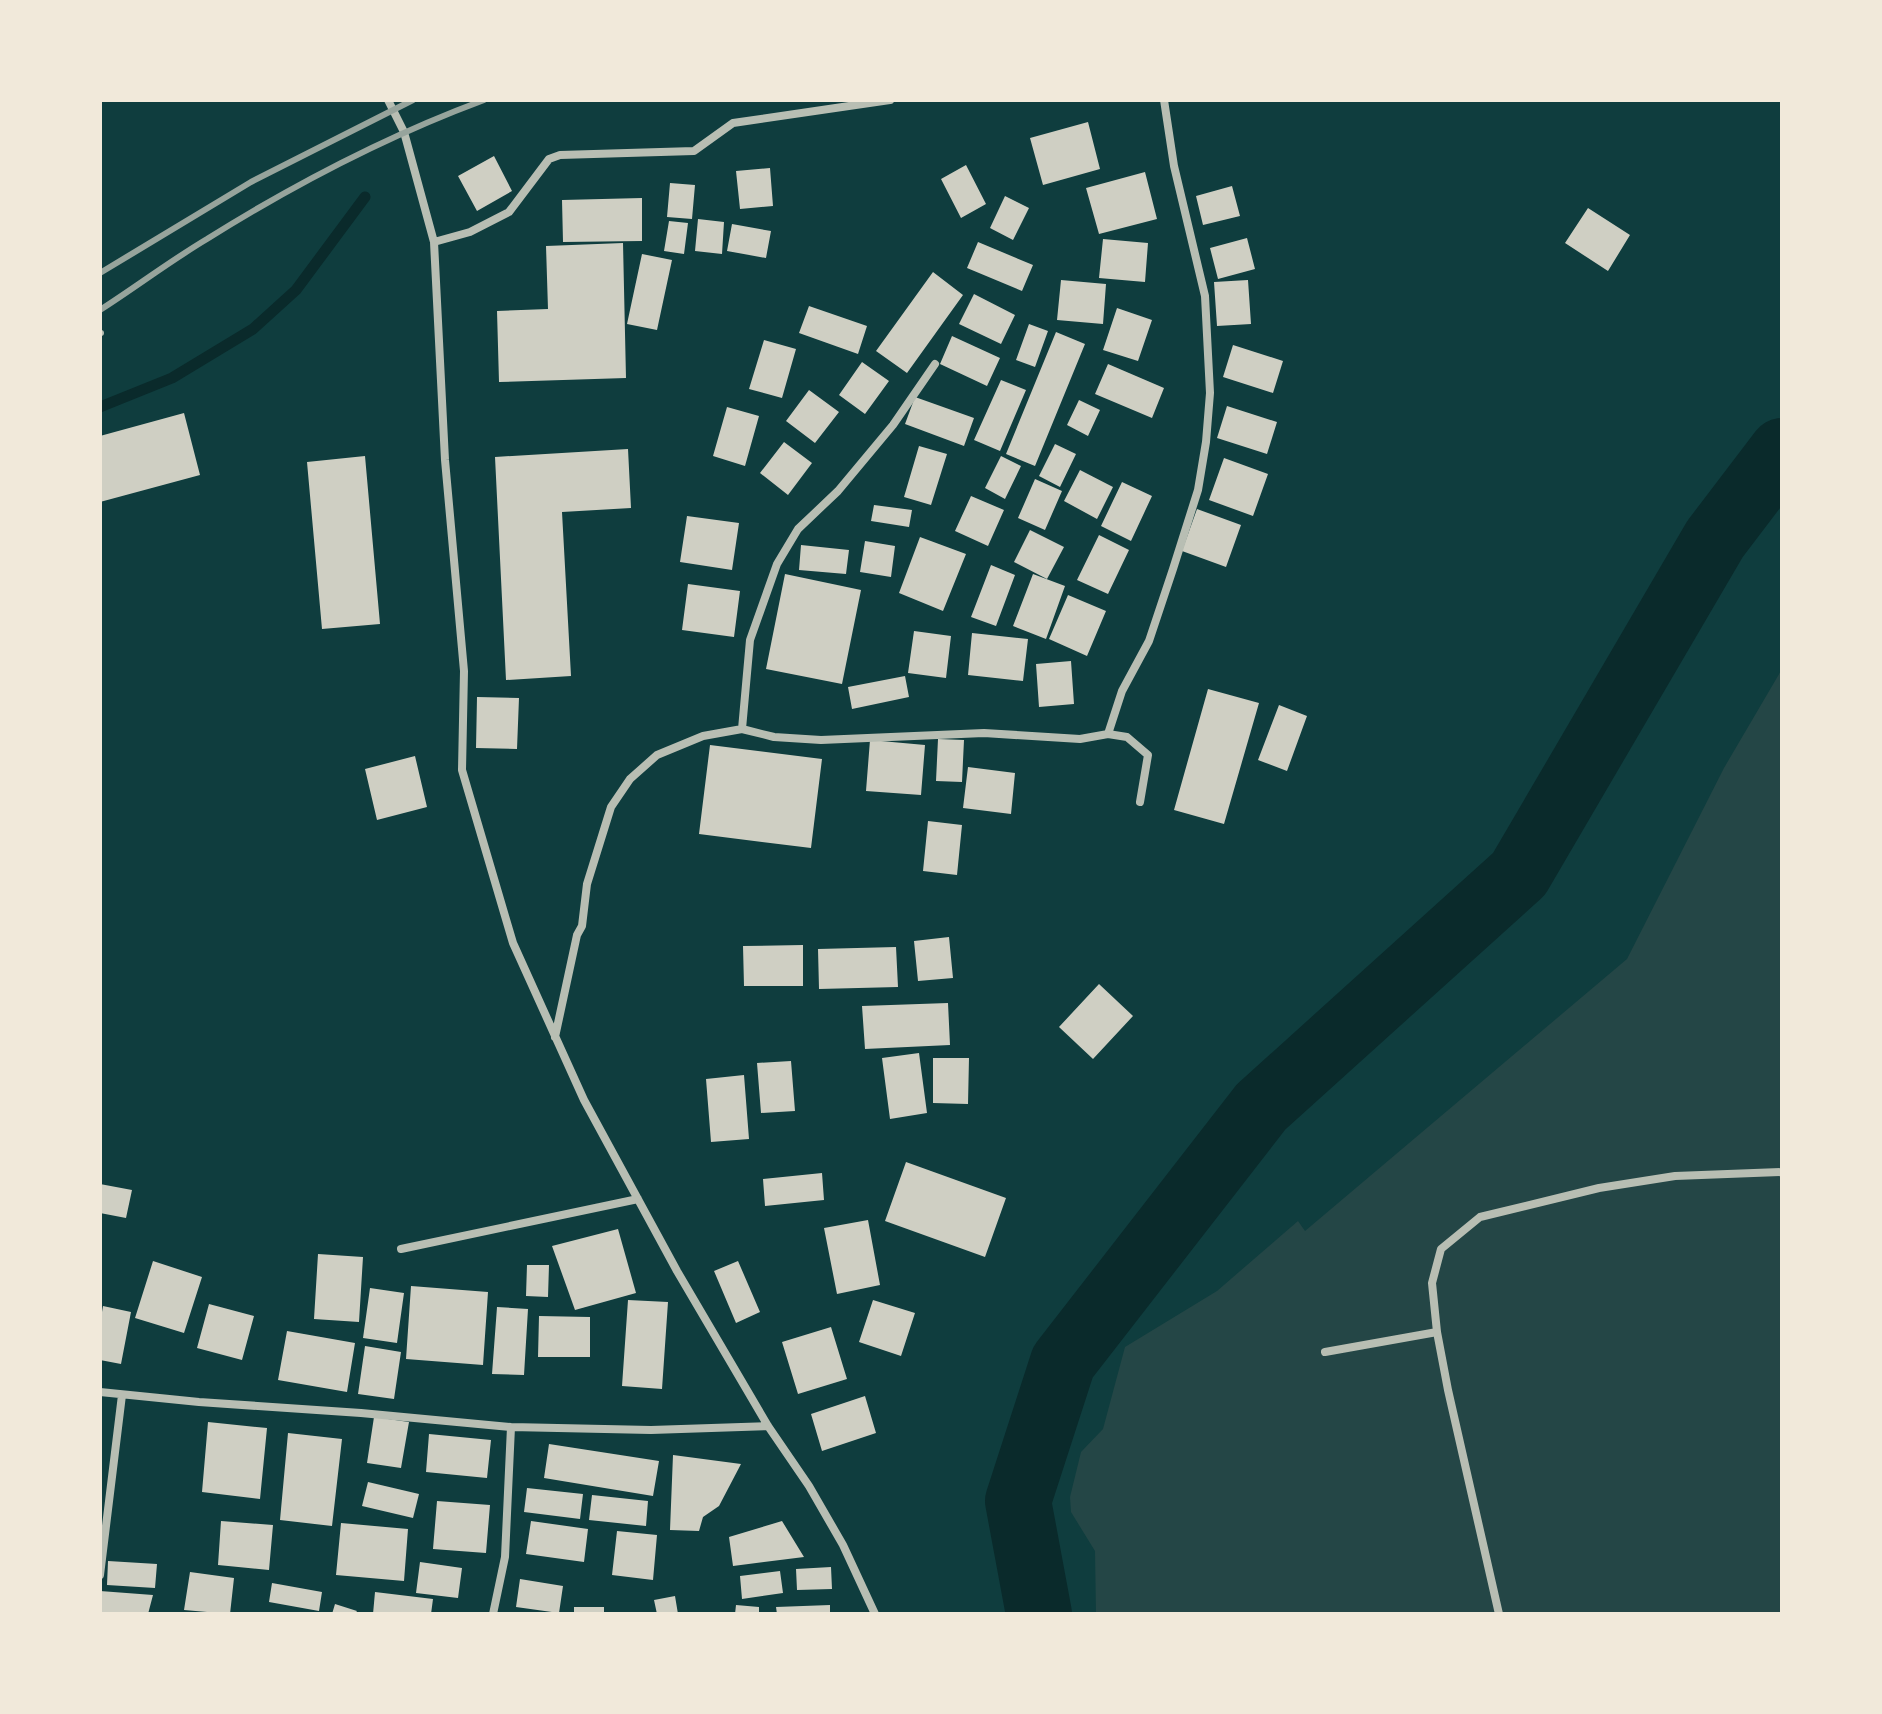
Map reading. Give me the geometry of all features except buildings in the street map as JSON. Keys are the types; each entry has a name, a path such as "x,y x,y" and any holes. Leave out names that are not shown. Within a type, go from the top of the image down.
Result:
{"street":[{"path":"388,100 404,132 434,242 446,476 464,671 462,770 513,943 584,1100 677,1271 768,1426 809,1486 843,1545 875,1614"},
{"path":"434,242 470,232 509,212 549,159 560,155 694,151 733,123 890,100"},
{"path":"1108,734 1122,691 1149,641 1198,490 1206,442 1210,393 1205,296 1174,166 1164,100"},
{"path":"742,729 750,640 777,564 798,529 838,491 893,425 935,364"},
{"path":"555,1037 577,935 582,926 587,884 611,807 630,779 657,755 703,736 742,729 774,737 821,740 984,733 1080,739 1108,734 1127,737 1148,755 1140,802"},
{"path":"1499,1614 1437,1332 1432,1283 1441,1249 1480,1217 1599,1188 1675,1176 1782,1172"},
{"path":"401,1249 638,1199"},
{"path":"1325,1352 1437,1332"},
{"path":"100,1392 511,1427 651,1430 768,1426"},
{"path":"100,1575 122,1395"},
{"path":"493,1614 505,1557 511,1427"}],"shaded area":[{"path":"1782,669 1782,1614 1096,1614 1095,1551 1071,1512 1070,1497 1081,1452 1103,1429 1125,1347 1217,1291 1298,1221 1305,1231 1627,959 1724,768"}],"waterway":[{"path":"100,407 172,378 253,329 296,290 365,197"},
{"path":"1039,1614 1018,1501 1063,1362 1261,1107 1519,874 1715,539 1782,451"}],"railway":[{"path":"100,273 251,182 413,100"},
{"path":"100,310 193,247 308,180 412,129 484,100"}]}
